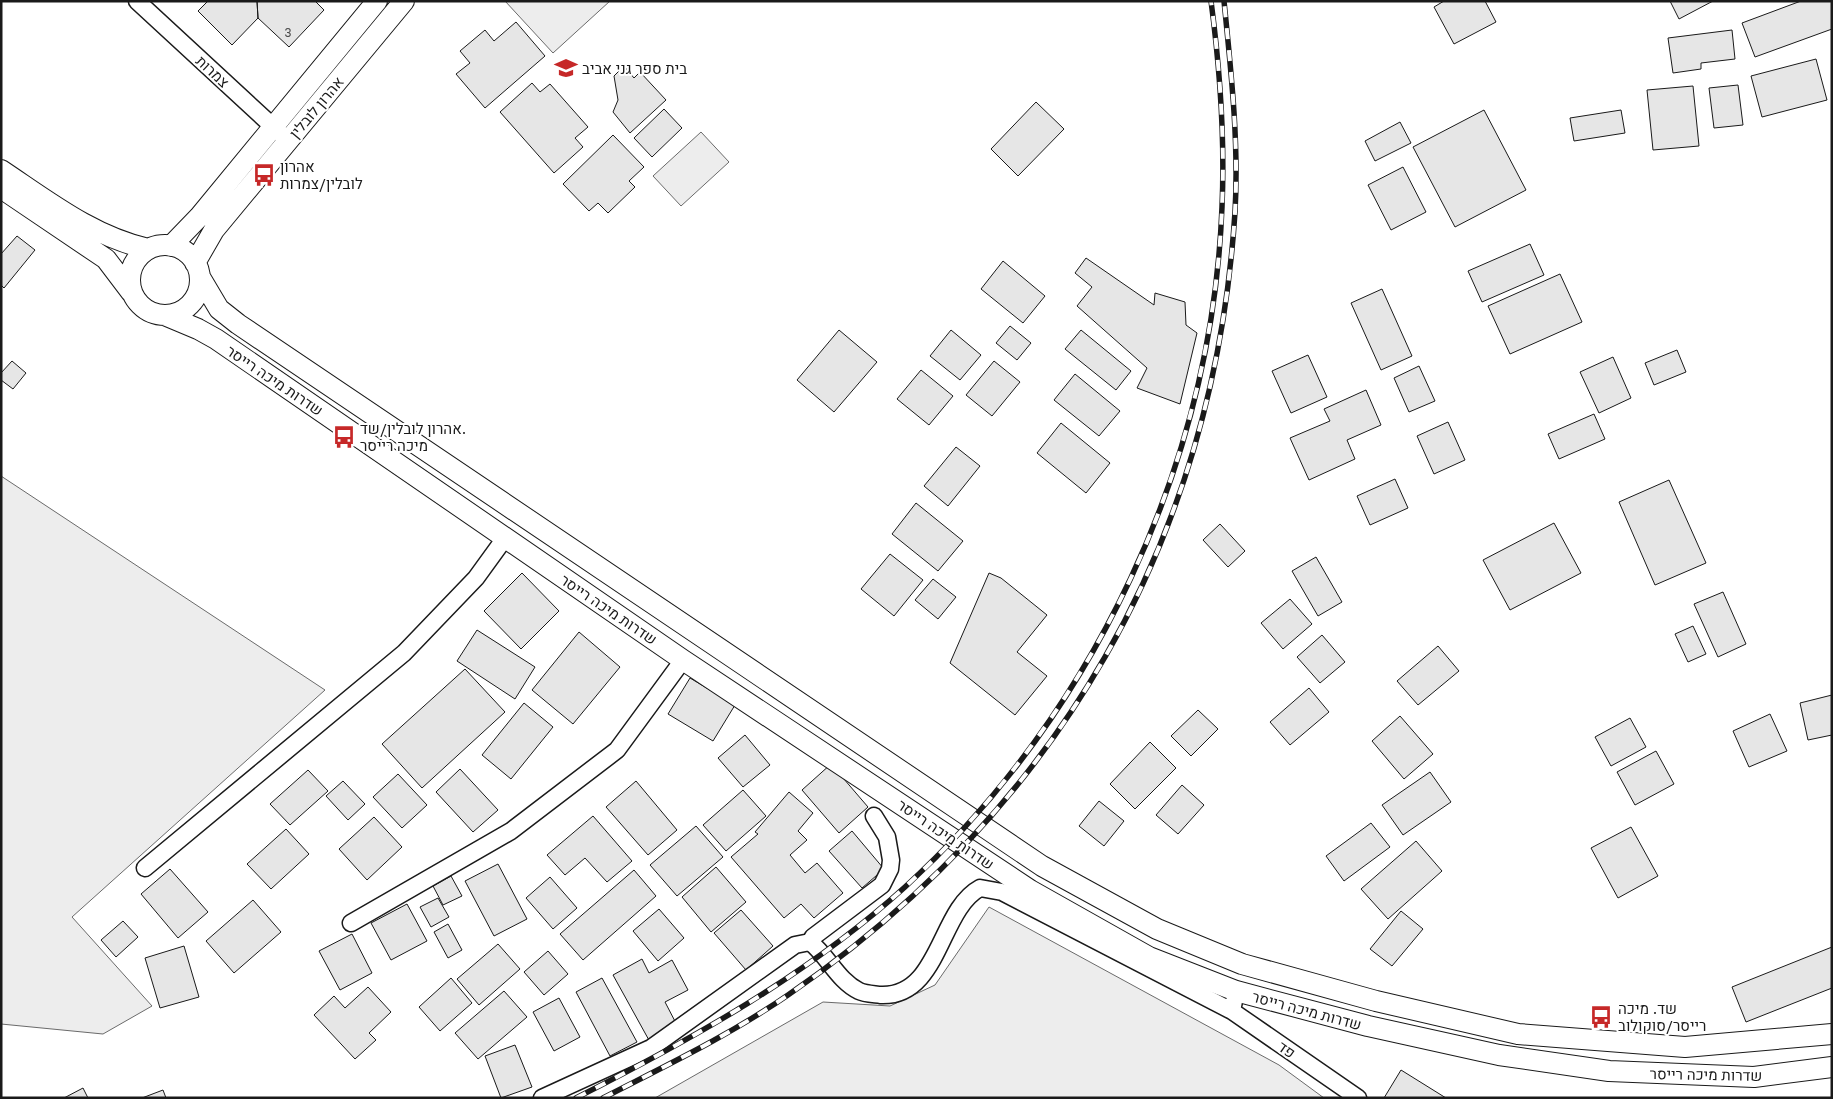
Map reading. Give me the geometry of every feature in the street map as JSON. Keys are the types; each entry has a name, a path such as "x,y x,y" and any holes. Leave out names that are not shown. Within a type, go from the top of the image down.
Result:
{"street":[{"name":"צמרות","path":"137,1 281,134"},
{"name":"אהרון לובלין","path":"198,270 214,230 377,1"},
{"name":"אהרון לובלין","path":"171,246 281,134 404,1"},
{"path":"1,170 104,236 124,244 148,249"},
{"path":"1,188 106,259 137,302 145,309 167,316 187,308 195,299 199,289 198,270 189,255 171,246 160,245 148,249 134,262 130,272 131,292"},
{"name":"שדרות מיכה רייסר","path":"198,270 219,309 238,324 1042,866 1157,929 1242,964 1376,1001 1518,1034 1685,1047 1832,1034"},
{"name":"שדרות מיכה רייסר","path":"167,316 216,339 683,660 1030,890 1149,957 1236,991 1368,1026 1499,1055 1609,1071 1754,1077 1832,1067"},
{"path":"145,868 404,653 476,578 505,538"},
{"path":"351,923 511,831 617,750 683,660"},
{"path":"542,1098 651,1048 795,945 810,942 813,937 882,885 890,869 891,860 887,837 874,816"},
{"name":"פד","path":"810,942 823,953 846,981 858,991 889,995 904,990 928,968 964,900 980,888 990,888 1002,892 1232,1011 1358,1098"},
{"path":"1232,1011 1236,991"}],"shaded area":[{"path":"505,1 610,1 553,53"},
{"path":"701,132 729,162 681,206 653,176"},
{"path":"1,476 325,690 72,917 152,1006 103,1034 1,1024"},
{"path":"989,907 1279,1065 1324,1098 655,1098 823,1002 890,1006 935,985"}],"building":[{"path":"208,1 257,1 258,18 232,45 198,11"},
{"path":"257,1 315,1 324,10 289,47 258,18"},
{"path":"1444,1 1485,1 1496,22 1454,44 1434,7"},
{"path":"1670,1 1713,1 1679,19"},
{"path":"1801,1 1832,1 1832,29 1755,57 1742,23"},
{"path":"516,22 545,56 485,108 456,74 470,63 460,51 485,30 494,41"},
{"path":"1732,30 1735,59 1701,63 1701,69 1673,73 1668,38"},
{"path":"1816,59 1827,100 1762,117 1751,76"},
{"path":"624,66 634,78 640,72 666,100 630,133 613,112 618,100 614,76"},
{"path":"532,83 540,92 550,84 588,127 575,138 583,147 554,173 500,112"},
{"path":"1738,85 1743,125 1714,128 1709,88"},
{"path":"1693,86 1699,146 1653,150 1647,90"},
{"path":"1036,102 1064,129 1018,176 991,149"},
{"path":"664,109 682,128 652,157 634,138"},
{"path":"1484,110 1526,190 1455,227 1413,147"},
{"path":"1621,110 1625,133 1574,141 1570,118"},
{"path":"1400,122 1411,143 1375,161 1365,141"},
{"path":"613,135 644,167 629,181 635,187 608,213 598,203 589,211 563,184"},
{"path":"1403,167 1426,212 1391,230 1368,185"},
{"path":"17,236 35,250 4,288 1,285 1,254"},
{"path":"1530,244 1544,275 1482,302 1468,271"},
{"path":"1086,258 1154,305 1155,293 1185,302 1186,325 1197,333 1180,404 1137,388 1147,368 1077,306 1092,287 1075,273"},
{"path":"1003,261 1045,296 1023,323 981,289"},
{"path":"1560,274 1582,322 1510,354 1488,306"},
{"path":"1382,289 1412,356 1381,370 1351,303"},
{"path":"1010,326 1031,343 1017,360 996,343"},
{"path":"839,330 877,362 834,412 797,380"},
{"path":"951,330 981,355 960,380 930,356"},
{"path":"1081,330 1131,371 1116,390 1065,349"},
{"path":"1677,350 1686,372 1654,385 1645,363"},
{"path":"1308,355 1327,397 1291,413 1272,371"},
{"path":"1613,357 1631,398 1599,413 1580,372"},
{"path":"12,361 26,373 13,389 1,380 1,373"},
{"path":"994,361 1020,382 992,416 966,395"},
{"path":"1419,366 1435,401 1409,412 1394,378"},
{"path":"921,370 953,396 929,425 897,399"},
{"path":"1075,374 1120,411 1099,436 1054,400"},
{"path":"1366,390 1381,425 1347,440 1355,459 1309,480 1290,438 1330,421 1324,409"},
{"path":"1594,414 1605,439 1559,459 1548,434"},
{"path":"1448,422 1465,460 1434,474 1417,436"},
{"path":"1061,423 1110,463 1086,493 1037,453"},
{"path":"956,447 980,466 948,506 924,486"},
{"path":"1395,479 1408,508 1370,525 1357,496"},
{"path":"1669,480 1706,563 1655,585 1619,502"},
{"path":"916,503 963,541 938,571 892,534"},
{"path":"1554,523 1581,573 1510,610 1483,560"},
{"path":"1220,524 1245,551 1228,567 1203,540"},
{"path":"890,554 923,580 894,616 861,589"},
{"path":"1316,557 1342,602 1318,616 1292,571"},
{"path":"522,573 559,611 521,649 484,611"},
{"path":"989,573 1001,578 1047,615 1017,652 1047,676 1015,715 950,663"},
{"path":"933,579 956,597 938,619 915,600"},
{"path":"1723,592 1746,644 1718,657 1694,604"},
{"path":"1290,599 1312,624 1283,649 1261,623"},
{"path":"1693,626 1706,654 1688,662 1675,634"},
{"path":"477,630 535,667 515,699 457,661"},
{"path":"579,632 620,667 573,724 532,690"},
{"path":"1322,635 1345,662 1320,683 1297,657"},
{"path":"1438,646 1459,671 1418,705 1397,681"},
{"path":"465,669 505,712 422,788 382,744"},
{"path":"690,678 735,705 713,741 668,714"},
{"path":"1309,688 1329,712 1290,745 1270,722"},
{"path":"1832,695 1832,735 1808,740 1800,703"},
{"path":"524,703 553,727 511,779 482,755"},
{"path":"1198,710 1218,729 1191,756 1171,736"},
{"path":"1770,714 1787,751 1749,767 1733,731"},
{"path":"1400,716 1433,754 1404,779 1372,741"},
{"path":"1630,718 1646,747 1611,766 1595,737"},
{"path":"745,735 770,765 743,787 718,758"},
{"path":"1150,742 1176,768 1135,809 1110,784"},
{"path":"1656,751 1674,784 1635,805 1617,772"},
{"path":"831,764 868,807 839,833 802,790"},
{"path":"460,769 498,810 473,832 436,792"},
{"path":"308,770 328,791 290,825 270,804"},
{"path":"1430,772 1451,802 1403,835 1382,805"},
{"path":"398,774 427,805 402,828 373,797"},
{"path":"343,781 365,804 348,820 326,796"},
{"path":"636,781 677,830 648,855 606,807"},
{"path":"1182,785 1204,805 1178,834 1156,815"},
{"path":"743,790 766,816 726,851 703,825"},
{"path":"789,792 813,813 798,831 807,840 790,855 805,873 817,863 843,893 814,918 801,904 784,918 731,857 758,834 755,832"},
{"path":"1099,801 1124,821 1104,846 1079,826"},
{"path":"593,816 632,861 607,882 585,858 565,875 547,855"},
{"path":"374,817 402,847 367,880 339,849"},
{"path":"1371,823 1390,847 1344,881 1326,856"},
{"path":"696,826 723,857 677,896 650,865"},
{"path":"1631,827 1658,876 1618,898 1591,848"},
{"path":"286,829 309,854 271,889 247,864"},
{"path":"852,831 884,869 862,888 829,851"},
{"path":"1416,841 1442,871 1388,919 1361,889"},
{"path":"498,864 527,919 494,936 465,881"},
{"path":"716,867 746,902 711,932 682,897"},
{"path":"170,869 208,912 178,938 141,894"},
{"path":"634,870 656,896 583,960 560,934"},
{"path":"451,876 462,896 443,905 433,886"},
{"path":"550,877 577,908 553,929 526,898"},
{"path":"438,898 449,917 431,927 420,907"},
{"path":"253,900 281,932 234,973 206,941"},
{"path":"407,904 427,941 391,960 371,923"},
{"path":"659,909 684,938 658,961 633,931"},
{"path":"741,910 773,946 746,970 714,933"},
{"path":"1401,911 1423,929 1392,966 1370,949"},
{"path":"123,921 138,937 116,957 101,940"},
{"path":"448,924 462,950 448,958 434,932"},
{"path":"352,934 372,973 340,990 319,951"},
{"path":"498,944 520,969 479,1005 457,979"},
{"path":"184,946 199,997 160,1008 145,958"},
{"path":"1832,947 1832,988 1746,1022 1732,987"},
{"path":"548,951 568,974 544,995 524,972"},
{"path":"642,959 649,973 672,960 688,990 665,1002 678,1027 650,1042 613,975"},
{"path":"451,978 472,1003 440,1031 419,1007"},
{"path":"602,978 637,1042 610,1056 576,992"},
{"path":"368,987 391,1012 369,1033 376,1040 355,1059 314,1015 334,996 345,1008"},
{"path":"504,991 527,1017 478,1059 455,1033"},
{"path":"559,998 580,1037 554,1051 533,1012"},
{"path":"515,1045 532,1087 501,1098 485,1056"},
{"path":"1401,1070 1446,1098 1384,1098"},
{"path":"83,1088 88,1098 64,1098"},
{"path":"163,1090 166,1098 142,1098"}],"railway":[{"path":"576,1098 663,1053 748,1003 789,977 868,919 905,887 972,819 1033,744 1086,664 1131,578 1167,489 1195,397 1213,303 1222,207 1223,155 1217,52 1211,1"},
{"path":"603,1098 697,1050 766,1010 884,921 969,840 1043,752 1105,657 1156,555 1194,447 1221,332 1235,212 1236,186 1234,106 1224,1"}],"place":[{"name":"בית ספר גני אביב","path":"566,68"},
{"name":"אהרון לובלין/צמרות","path":"264,175"},
{"name":"אהרון לובלין/שד. מיכה רייסר","path":"344,437"},
{"name":"שד. מיכה רייסר/סוקולוב","path":"1601,1017"}]}
